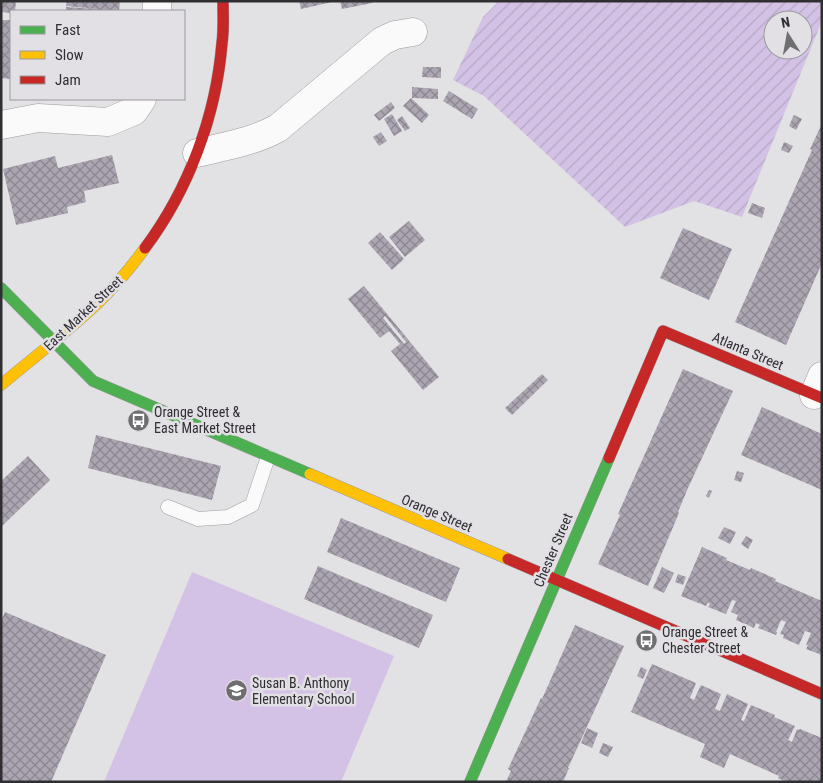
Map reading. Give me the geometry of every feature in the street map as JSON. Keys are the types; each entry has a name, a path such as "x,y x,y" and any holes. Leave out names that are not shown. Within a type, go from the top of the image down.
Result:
{"street":[{"name":"East Market Street","path":"1,385 102,299 135,263 160,228 176,201 197,153 210,114 217,80 223,31 223,4"},
{"path":"197,153 258,138 273,130 382,41 395,35 413,32"},
{"path":"1,125 38,118 108,122 134,111 141,100"},
{"name":"Orange Street","path":"1,288 93,382 822,694"},
{"name":"Atlanta Street","path":"663,331 819,390"},
{"name":"Chester Street","path":"470,782 663,331"}],"lane":[{"path":"168,507 198,519 228,517 252,505 268,457"}],"shaded area":[{"path":"499,1 822,1 822,21 813,43 813,10 763,10 763,60 806,60 742,217 694,201 625,227 484,96 453,80 483,17"},
{"path":"192,572 394,656 341,782 104,782"}],"building":[{"path":"1,1 16,1 15,10 10,10 10,13 1,12"},
{"path":"67,1 120,1 119,10 66,10 66,7 98,9 66,6"},
{"path":"299,1 331,1 332,2 301,9"},
{"path":"340,1 372,1 372,3 342,9"},
{"path":"1,20 10,20 10,79 1,78"},
{"path":"423,67 441,67 441,78 422,77"},
{"path":"412,87 438,89 438,99 412,98"},
{"path":"449,91 478,109 472,119 443,101"},
{"path":"411,98 429,115 422,123 403,106"},
{"path":"391,102 395,108 379,121 374,115"},
{"path":"392,114 402,131 394,136 384,119"},
{"path":"794,115 802,119 796,130 789,126"},
{"path":"402,116 410,128 405,131 397,120"},
{"path":"822,124 822,263 786,345 735,322"},
{"path":"381,132 387,141 379,146 373,137"},
{"path":"784,142 793,146 789,153 781,150"},
{"path":"112,155 119,183 84,191 86,202 67,207 68,213 16,225 3,169 55,156 58,168"},
{"path":"752,203 765,208 762,218 748,213"},
{"path":"409,221 425,240 405,257 389,237"},
{"path":"683,228 732,249 709,300 660,278"},
{"path":"380,232 404,259 392,270 368,243"},
{"path":"364,286 439,377 423,390 391,351 400,344 389,331 380,338 348,299","holes":["385,316 406,342 404,344 383,318"]},
{"path":"683,369 733,391 688,488 648,586 598,564 620,515 618,514"},
{"path":"542,374 548,380 512,415 505,408"},
{"path":"762,407 822,434 822,490 741,455"},
{"path":"96,435 221,466 212,500 88,468"},
{"path":"28,456 50,480 1,527 1,481"},
{"path":"737,471 744,473 741,482 734,480"},
{"path":"709,490 712,491 709,498 706,496"},
{"path":"341,518 460,568 446,602 327,552"},
{"path":"724,527 736,532 730,544 718,538"},
{"path":"746,536 753,540 748,549 741,544"},
{"path":"702,547 727,558 726,560 750,570 751,568 776,579 775,581 822,601 822,655 806,649 811,633 805,631 799,645 783,638 784,635 780,634 786,622 781,620 776,635 758,628 760,625 756,623 754,628 736,620 738,615 731,612 736,601 732,600 726,614 708,607 710,604 708,602 706,606 681,596"},
{"path":"318,566 433,615 419,648 304,599"},
{"path":"662,567 674,573 664,593 653,588"},
{"path":"678,574 686,577 683,585 675,582"},
{"path":"5,612 106,655 51,782 1,782 1,621"},
{"path":"575,625 624,646 563,782 506,782 511,771 508,769"},
{"path":"652,664 696,683 690,698 694,700 701,685 721,694 715,709 720,711 727,694 748,704 741,720 744,721 751,705 795,726 788,740 792,742 797,729 822,738 822,782 786,782 778,778 779,776 730,754 724,768 700,757 705,744 631,712"},
{"path":"641,667 647,670 643,679 637,676"},
{"path":"587,728 598,733 592,748 581,743"},
{"path":"603,743 613,747 608,757 599,753"}],"traffic: fast":[{"path":"1,288 93,381 310,474"},
{"path":"470,782 609,458"}],"traffic: slow":[{"path":"1,385 101,300 145,248"},
{"path":"310,474 508,559"}],"traffic: jam":[{"path":"145,248 175,201 198,151 207,124 219,70 223,32 223,1"},
{"path":"609,458 663,331 822,398"},
{"path":"508,559 822,694"}],"place":[{"name":"Orange Street & East Market Street","path":"138,420"},
{"name":"Orange Street & Chester Street","path":"646,640"},
{"name":"Susan B. Anthony Elementary School","path":"236,691"}]}
